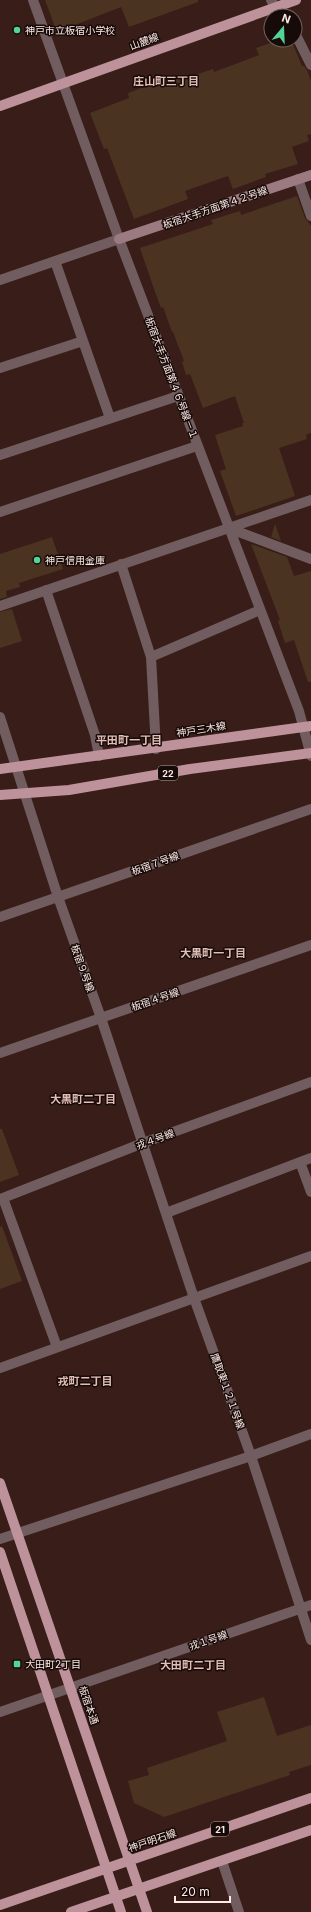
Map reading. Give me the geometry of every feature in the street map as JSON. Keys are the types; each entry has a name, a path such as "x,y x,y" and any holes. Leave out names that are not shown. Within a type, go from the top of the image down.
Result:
{"main road":[{"name":"山麓線","path":"276,8 296,0"},
{"name":"山麓線","path":"0,106 263,13"},
{"name":"神戸三木線","path":"0,769 156,749 307,726"},
{"name":"22","path":"0,795 82,788 190,769 311,754"},
{"name":"板宿本通","path":"0,1483 146,1912"},
{"path":"0,1552 121,1912"},
{"name":"神戸明石線","path":"0,1905 311,1798"},
{"path":"71,1912 311,1830"}],"street":[{"name":"板宿大手方面第４６号線－１","path":"33,0 119,239 178,396 299,711 307,726 311,754"},
{"path":"302,48 311,65"},
{"name":"板宿大手方面第４２号線","path":"119,239 311,175"},
{"path":"298,179 311,216"},
{"path":"0,280 119,239"},
{"path":"55,261 110,418"},
{"path":"0,368 83,341"},
{"path":"0,455 178,396"},
{"path":"0,512 197,446"},
{"path":"0,606 311,500"},
{"path":"228,528 311,560"},
{"path":"121,564 151,657 156,749"},
{"path":"46,590 95,735 99,756"},
{"path":"151,657 260,610"},
{"name":"板宿９号線","path":"0,717 26,793 58,897 143,1143"},
{"name":"板宿７号線","path":"0,917 311,809"},
{"name":"板宿４号線","path":"0,1053 311,945"},
{"name":"戎４号線","path":"2,1198 143,1143 311,1082"},
{"name":"鷹取東１２１号線","path":"143,1143 194,1298 252,1456 311,1640"},
{"path":"166,1213 311,1158"},
{"path":"300,1162 311,1192"},
{"path":"2,1198 57,1347"},
{"path":"0,1368 311,1256"},
{"path":"0,1539 252,1456 311,1434"},
{"name":"戎１号線","path":"0,1712 311,1605"},
{"path":"222,1861 239,1912"}],"building":[{"path":"45,0 198,0 198,2 129,27 121,7 57,32"},
{"path":"263,46 263,48 294,48 302,66 304,66 307,70 311,81 311,134 307,135 309,141 292,147 298,164 265,174 266,177 233,189 228,176 185,191 188,199 134,219 107,148 104,149 90,113 129,98 128,93 155,83 179,76 180,80 213,69 214,72 259,55 256,48"},
{"path":"297,196 305,218 311,226 311,433 306,435 307,439 279,448 295,496 236,516 220,471 226,469 215,435 243,426 242,423 244,423 235,396 203,408 190,374 186,375 182,362 184,361 163,307 161,308 140,248 213,224 211,220 240,211 241,215"},
{"path":"275,524 281,541 271,537"},
{"name":"神戸信用金庫","path":"52,537 63,569 19,583 20,587 6,591 7,597 0,599 0,554"},
{"path":"251,544 287,557 294,576 311,571 311,682 308,682 294,640 285,643 278,621 280,620"},
{"path":"12,609 22,641 0,648 0,612"},
{"path":"0,1129 2,1129 19,1175 0,1182"},
{"path":"2,1226 22,1281 0,1289 0,1227"},
{"path":"264,1697 277,1736 311,1725 311,1765 289,1772 290,1775 164,1817 134,1803 128,1781 149,1775 147,1768 227,1741 217,1712"}],"place":[{"name":"神戸市立板宿小学校","path":"17,30"},
{"name":"神戸信用金庫","path":"37,560"},
{"name":"大田町2丁目","path":"17,1664"}],"district":[{"name":"庄山町三丁目","path":"166,81"},
{"name":"平田町一丁目","path":"129,740"},
{"name":"大黒町一丁目","path":"213,953"},
{"name":"大黒町二丁目","path":"83,1099"},
{"name":"戎町二丁目","path":"85,1381"},
{"name":"大田町二丁目","path":"193,1665"}]}
